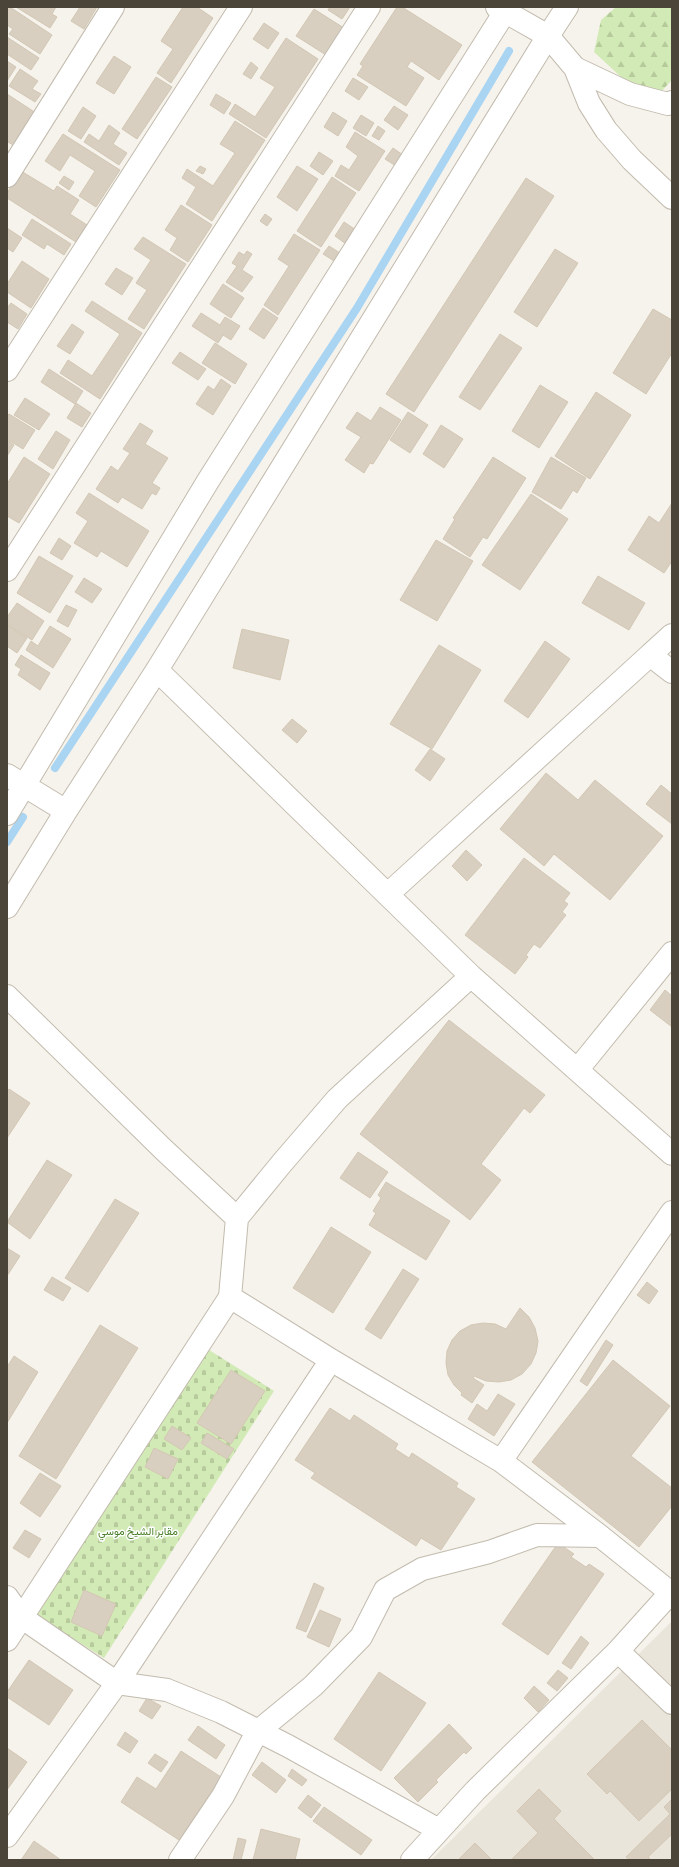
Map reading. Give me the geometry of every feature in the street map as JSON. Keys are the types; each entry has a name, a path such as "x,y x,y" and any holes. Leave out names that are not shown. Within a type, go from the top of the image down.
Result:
{"street":[{"path":"7,176 113,7"},
{"path":"7,370 241,7"},
{"path":"7,570 369,7"},
{"path":"7,907 66,811 157,670 567,7"},
{"path":"7,814 16,781 208,481 503,9 548,36 575,68 589,103 606,130 632,160 672,198"},
{"path":"575,68 630,94 668,104 672,102"},
{"path":"388,894 672,635"},
{"path":"650,655 672,672"},
{"path":"157,670 471,976 578,1069 672,1154"},
{"path":"16,781 66,811"},
{"path":"578,1069 672,953"},
{"path":"7,1640 230,1297 237,1218 337,1099 471,976"},
{"path":"7,996 164,1150 237,1218"},
{"path":"501,1461 672,1212"},
{"path":"230,1297 331,1360 501,1461 671,1592 618,1651 475,1791 412,1860"},
{"path":"7,1836 117,1683 331,1360"},
{"path":"180,1860 222,1796 257,1732 313,1686 361,1637 385,1590 422,1569 489,1552 537,1535 600,1536"},
{"path":"7,1597 21,1617 117,1683 167,1690 221,1712 257,1732 288,1746 439,1830"},
{"path":"618,1651 672,1703"}],"shaded area":[{"path":"672,1621 672,1860 431,1860"}],"green space":[{"path":"616,7 672,7 672,80 657,96 634,89 594,52 601,20"},
{"name":"مقابر الشيخ موسي","path":"206,1348 274,1391 104,1658 36,1615"}],"building":[{"path":"10,7 52,35 40,54 9,34 13,29 7,25 7,11"},
{"path":"16,7 56,7 52,14 57,17 50,28"},
{"path":"80,7 97,7 84,29 71,21"},
{"path":"183,7 197,7 213,18 171,83 157,73 173,49 161,41"},
{"path":"330,7 350,7 342,19 328,10"},
{"path":"397,7 402,7 462,45 439,80 411,61 407,67 424,78 406,106 357,75 363,66 360,64"},
{"path":"314,9 344,28 326,55 296,36"},
{"path":"264,23 279,33 268,49 253,39"},
{"path":"7,37 39,58 31,70 7,54"},
{"path":"286,38 318,59 266,138 229,114 235,104 255,117 275,87 260,78"},
{"path":"114,56 131,67 114,94 96,83"},
{"path":"7,61 16,67 7,81"},
{"path":"251,62 258,68 251,79 243,74"},
{"path":"20,69 38,81 32,89 41,94 35,102 9,86"},
{"path":"156,77 172,87 137,139 122,129"},
{"path":"353,78 368,87 359,100 345,91"},
{"path":"7,94 36,113 15,146 8,142 7,143"},
{"path":"216,94 231,103 224,114 210,105"},
{"path":"394,106 408,115 398,130 384,120"},
{"path":"83,107 96,116 81,139 68,131"},
{"path":"333,112 347,121 338,136 324,127"},
{"path":"361,115 374,123 366,136 353,128"},
{"path":"235,121 265,140 212,221 186,204 196,187 182,178 187,169 213,186 235,153 220,144"},
{"path":"109,125 120,133 113,144 127,153 119,165 84,142 89,134 99,141"},
{"path":"378,126 385,131 379,140 372,136"},
{"path":"355,132 385,151 359,191 335,176 341,165 349,170 358,156 346,147"},
{"path":"63,134 120,170 96,207 79,196 95,171 70,155 60,171 45,161"},
{"path":"393,148 403,155 396,166 385,159"},
{"path":"319,152 333,161 323,175 310,166"},
{"path":"200,166 206,169 203,174 196,171"},
{"path":"297,166 318,179 297,211 277,197"},
{"path":"21,171 54,191 57,186 79,200 70,214 87,225 76,242 7,198 7,193"},
{"path":"64,176 74,182 69,190 59,183"},
{"path":"332,177 356,193 321,247 297,231"},
{"path":"526,178 554,196 414,412 386,394"},
{"path":"181,205 212,225 188,262 170,250 177,238 165,230"},
{"path":"265,214 272,219 267,226 260,221"},
{"path":"32,219 71,244 64,255 47,244 44,249 22,235"},
{"path":"344,222 356,230 346,244 335,236"},
{"path":"7,228 22,238 13,252 7,248"},
{"path":"294,234 320,250 278,315 264,305 289,266 278,259"},
{"path":"143,237 186,264 144,329 128,319 147,290 136,283 151,260 134,249"},
{"path":"329,246 340,253 334,261 323,254"},
{"path":"555,249 578,263 537,327 514,312"},
{"path":"247,251 252,254 242,270 253,277 242,292 226,282 237,266 232,263 239,252 244,255"},
{"path":"22,261 49,279 31,308 7,292 7,284"},
{"path":"116,268 133,278 122,295 105,284"},
{"path":"223,284 244,298 231,318 210,304"},
{"path":"92,301 142,333 100,399 60,373 68,360 92,376 120,334 85,311"},
{"path":"11,303 27,314 18,329 7,322 7,308"},
{"path":"263,308 278,318 264,339 249,329"},
{"path":"653,309 672,320 672,353 646,394 613,373"},
{"path":"201,313 220,325 225,317 240,326 231,340 223,335 218,343 192,326"},
{"path":"72,324 84,332 70,354 57,346"},
{"path":"500,334 522,348 480,410 459,397"},
{"path":"215,343 247,364 235,384 202,363"},
{"path":"180,352 206,369 198,380 172,363"},
{"path":"49,369 83,391 75,404 41,382"},
{"path":"221,379 231,386 213,415 196,404 208,386 214,390"},
{"path":"540,385 568,402 539,448 512,431"},
{"path":"596,392 631,415 590,479 555,456"},
{"path":"25,398 50,414 39,430 14,415"},
{"path":"76,403 91,413 82,427 67,418"},
{"path":"380,407 401,420 373,464 370,463 364,473 345,460 361,437 346,428 357,412 371,421"},
{"path":"408,412 428,425 410,453 390,440"},
{"path":"9,414 35,430 23,449 7,439 7,417"},
{"path":"140,423 153,431 145,444 168,458 152,483 160,488 156,495 152,493 142,509 122,497 118,503 96,489 111,466 118,471 130,453 123,449"},
{"path":"441,425 463,439 444,468 423,454"},
{"path":"56,431 70,440 53,469 38,459"},
{"path":"7,440 14,445 7,456"},
{"path":"24,457 50,474 19,523 7,516 7,484"},
{"path":"493,457 526,478 487,539 483,537 470,557 443,539 455,519 453,518"},
{"path":"551,457 586,478 577,493 573,490 561,509 532,492"},
{"path":"89,493 149,531 127,567 101,551 97,557 74,543 88,521 76,513"},
{"path":"531,494 568,519 520,590 482,565"},
{"path":"672,503 672,561 664,573 628,550 649,516 659,523"},
{"path":"59,538 71,546 62,560 50,553"},
{"path":"436,540 473,561 437,621 400,600"},
{"path":"39,556 73,576 50,613 17,593"},
{"path":"598,576 645,603 629,630 582,603"},
{"path":"84,578 102,589 92,603 75,592"},
{"path":"17,603 44,621 32,640 7,624 7,617"},
{"path":"66,605 77,610 68,627 57,621"},
{"path":"7,625 27,638 17,653 7,646"},
{"path":"50,626 71,639 53,668 26,650 31,641 38,646"},
{"path":"242,629 289,640 280,680 233,668"},
{"path":"545,641 570,659 528,718 504,701"},
{"path":"439,645 481,670 432,749 390,724"},
{"path":"21,655 50,673 40,690 18,675 21,669 15,665"},
{"path":"292,719 307,731 297,743 282,730"},
{"path":"430,749 445,759 430,781 415,770"},
{"path":"546,773 578,800 595,780 663,836 610,900 554,854 544,866 500,829"},
{"path":"661,785 672,794 672,824 646,804"},
{"path":"466,850 482,865 467,881 452,866"},
{"path":"524,858 570,893 564,901 568,904 562,912 566,915 540,948 534,944 526,955 528,957 515,974 465,935"},
{"path":"665,990 672,996 672,1027 650,1010"},
{"path":"449,1020 545,1095 530,1113 524,1108 481,1164 501,1180 470,1220 360,1134"},
{"path":"9,1089 30,1103 7,1138 7,1092"},
{"path":"358,1152 388,1172 370,1198 340,1178"},
{"path":"47,1160 72,1175 30,1239 7,1222"},
{"path":"386,1182 450,1221 426,1260 369,1225 376,1213 373,1211 381,1198 378,1195"},
{"path":"115,1199 139,1213 88,1292 65,1278"},
{"path":"331,1227 371,1252 333,1313 293,1288"},
{"path":"7,1248 20,1256 7,1276"},
{"path":"403,1269 419,1279 381,1339 365,1329"},
{"path":"52,1277 71,1288 63,1301 44,1290"},
{"path":"647,1282 658,1291 649,1304 637,1295"},
{"path":"520,1308 529,1317 535,1328 538,1341 536,1353 531,1364 522,1374 511,1380 499,1382 486,1381 474,1376 473,1378 484,1385 472,1403 461,1395 462,1393 454,1385 448,1375 446,1363 447,1351 452,1340 460,1331 471,1325 483,1323 495,1324 506,1329"},
{"path":"100,1325 138,1348 56,1479 19,1456"},
{"path":"606,1340 613,1345 587,1386 580,1381"},
{"path":"14,1356 38,1372 7,1423 7,1367"},
{"path":"613,1360 670,1406 631,1456 672,1488 672,1506 639,1547 532,1462"},
{"path":"231,1370 265,1391 231,1444 197,1423"},
{"path":"498,1394 515,1404 494,1436 468,1419 477,1404 487,1411"},
{"path":"330,1408 350,1421 354,1415 398,1444 395,1449 409,1458 412,1453 458,1483 456,1487 475,1499 441,1550 421,1538 416,1546 311,1478 315,1473 295,1460"},
{"path":"172,1426 191,1438 182,1450 164,1439"},
{"path":"207,1433 234,1449 227,1459 201,1443"},
{"path":"154,1448 178,1459 168,1479 145,1467"},
{"path":"40,1473 61,1486 40,1517 20,1503"},
{"path":"25,1530 41,1539 29,1558 13,1548"},
{"path":"558,1543 574,1554 571,1557 586,1567 589,1564 604,1574 548,1655 502,1624"},
{"path":"314,1583 324,1588 306,1632 296,1628"},
{"path":"84,1590 116,1604 102,1636 71,1622"},
{"path":"320,1610 341,1619 329,1647 307,1637"},
{"path":"581,1636 589,1643 571,1669 562,1663"},
{"path":"29,1660 73,1690 49,1725 7,1697 7,1692"},
{"path":"558,1670 568,1678 557,1691 547,1683"},
{"path":"379,1672 426,1703 381,1771 334,1739"},
{"path":"534,1686 549,1700 538,1712 524,1698"},
{"path":"147,1698 161,1706 152,1719 139,1711"},
{"path":"642,1720 672,1750 672,1789 639,1821 610,1791 607,1794 587,1774"},
{"path":"449,1724 472,1748 466,1754 464,1752 436,1780 438,1782 418,1802 394,1778"},
{"path":"198,1726 225,1745 216,1759 188,1740"},
{"path":"125,1732 138,1741 130,1753 117,1745"},
{"path":"7,1748 27,1762 7,1790"},
{"path":"181,1751 221,1777 179,1840 121,1802 137,1777 156,1789"},
{"path":"155,1754 168,1762 161,1772 148,1763"},
{"path":"262,1762 286,1780 276,1793 252,1775"},
{"path":"292,1769 307,1780 302,1786 288,1776"},
{"path":"539,1789 561,1811 554,1819 595,1860 511,1860 538,1833 517,1811"},
{"path":"308,1795 321,1805 311,1818 298,1808"},
{"path":"672,1799 672,1834 648,1857 651,1860 630,1860 626,1857 670,1814 664,1807"},
{"path":"324,1807 372,1840 361,1855 313,1821"},
{"path":"261,1829 300,1839 295,1860 253,1860"},
{"path":"238,1838 246,1840 241,1860 233,1860"},
{"path":"34,1841 61,1860 21,1860"},
{"path":"475,1843 492,1860 458,1860"}],"waterway":[{"path":"55,768 357,308 509,51"},
{"path":"7,842 23,817"}]}
